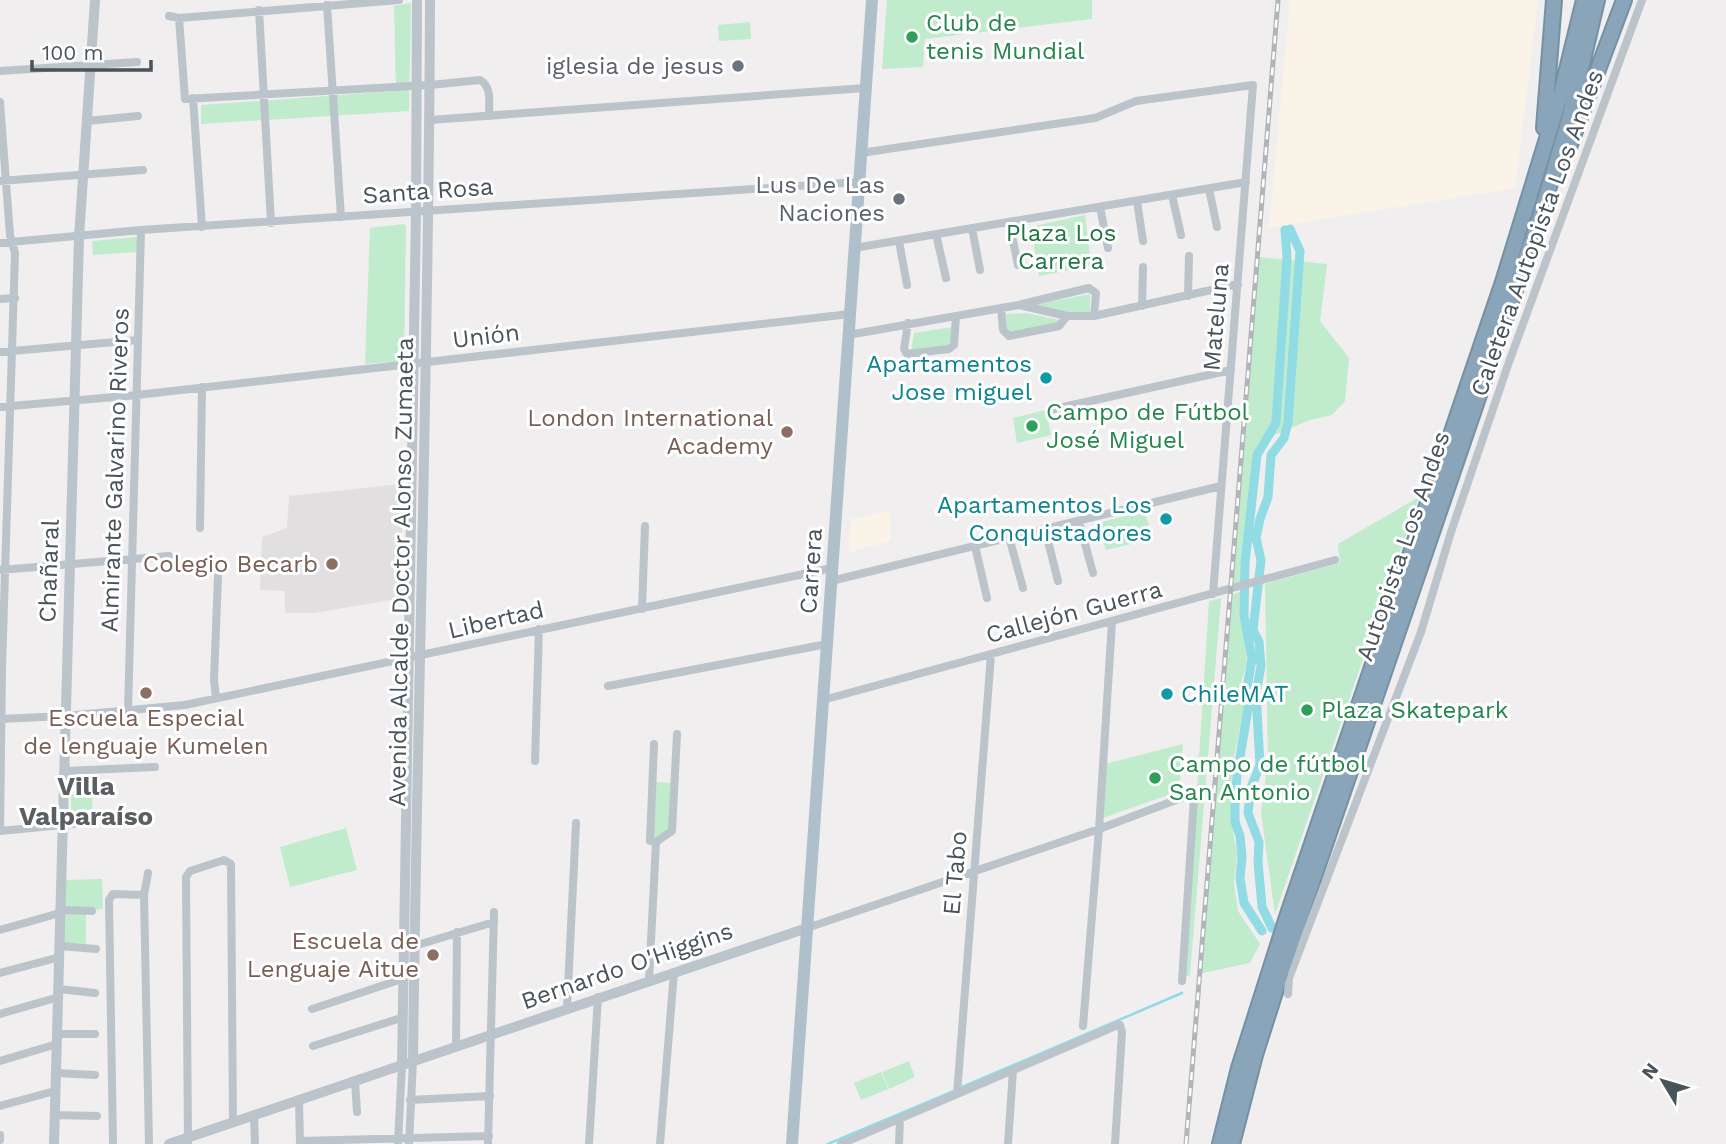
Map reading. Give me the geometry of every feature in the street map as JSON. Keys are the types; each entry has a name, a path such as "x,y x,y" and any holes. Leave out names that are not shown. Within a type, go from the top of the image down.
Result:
{"highway":[{"path":"1540,164 1548,95 1554,0"},
{"name":"Autopista Los Andes","path":"1220,1144 1257,1010 1480,352 1540,164 1584,0"},
{"name":"Autopista Los Andes","path":"1232,1144 1255,1055 1283,967 1540,217 1569,120 1597,0"},
{"path":"1540,217 1584,112 1624,0"}],"main road":[{"name":"Carrera","path":"792,1144 872,0"}],"street":[{"name":"Chañaral","path":"54,1144 79,237 95,0"},
{"path":"169,16 179,18 399,0"},
{"name":"Avenida Alcalde Doctor Alonso Zumaeta","path":"409,1141 414,946 413,363 417,0"},
{"name":"Avenida Alcalde Doctor Alonso Zumaeta","path":"398,1141 427,362 430,0"},
{"name":"Caletera Autopista Los Andes","path":"1288,994 1289,978 1413,652 1509,362 1642,0"},
{"path":"327,5 341,217"},
{"path":"259,10 271,223"},
{"path":"179,18 202,227"},
{"path":"0,71 137,62"},
{"path":"189,99 480,80 488,89 489,116"},
{"name":"Mateluna","path":"861,153 1095,118 1136,101 1253,85 1213,594"},
{"path":"430,120 865,88"},
{"path":"0,102 2,181 15,253 10,460 4,515 0,831 148,814"},
{"path":"87,121 138,116"},
{"path":"2,181 143,170"},
{"name":"Santa Rosa","path":"0,243 141,230 859,182"},
{"path":"854,248 1246,182"},
{"path":"1209,189 1216,227"},
{"path":"1172,195 1181,235"},
{"path":"1137,201 1143,240"},
{"path":"1100,207 1108,248"},
{"path":"1009,222 1018,265"},
{"path":"972,228 980,271"},
{"name":"Almirante Galvarino Riveros","path":"128,711 141,230"},
{"path":"936,234 946,278"},
{"path":"899,240 907,285"},
{"path":"1188,296 1189,256"},
{"path":"1142,306 1143,267"},
{"path":"1019,305 1067,316 1094,316 1238,284"},
{"path":"848,335 1019,305 1089,288 1096,293 1094,316"},
{"path":"0,299 15,298"},
{"path":"1002,308 1003,330 1009,335 1059,326 1067,316"},
{"name":"Unión","path":"0,407 75,401 850,314"},
{"path":"908,323 904,349 907,354 949,349 954,345 956,316"},
{"path":"0,352 138,340"},
{"path":"1054,410 1231,370"},
{"path":"200,527 202,387"},
{"path":"0,461 10,460"},
{"name":"Libertad","path":"1,719 186,705 539,629 975,546 1221,486"},
{"path":"1079,522 1093,573"},
{"path":"642,609 645,526"},
{"path":"1045,529 1058,581"},
{"path":"1009,537 1023,588"},
{"path":"975,546 987,598"},
{"path":"3,570 169,556"},
{"name":"Callejón Guerra","path":"823,700 1335,560"},
{"path":"216,698 214,680 218,576"},
{"path":"1083,1026 1100,829 1112,621"},
{"path":"535,761 539,629"},
{"path":"608,686 827,644"},
{"name":"El Tabo","path":"957,1094 991,655"},
{"path":"654,744 650,841 656,842 672,831 677,734"},
{"path":"65,771 155,768"},
{"name":"Bernardo O'Higgins","path":"169,1144 188,1141 598,997 1100,829 1193,795 1182,981"},
{"path":"567,1008 576,823"},
{"path":"649,980 656,842"},
{"path":"188,1141 187,873 224,860 231,864 233,1123"},
{"path":"148,873 144,895 149,1144"},
{"path":"113,1144 109,900 113,894 144,895"},
{"path":"0,930 60,911 92,911"},
{"path":"299,1100 300,1143 488,1140 494,912"},
{"path":"414,946 494,922"},
{"path":"456,1047 457,932"},
{"path":"0,972 60,952 96,949"},
{"path":"660,1144 674,972"},
{"path":"312,1009 402,979"},
{"path":"0,1014 59,993 95,993"},
{"path":"589,1144 598,997"},
{"path":"313,1046 401,1018"},
{"path":"841,1144 1120,1026 1122,1032 1115,1144"},
{"path":"0,1061 57,1039 95,1034"},
{"path":"1008,1144 1013,1070"},
{"path":"56,1073 95,1075"},
{"path":"355,1081 357,1112"},
{"path":"0,1107 55,1091"},
{"path":"410,1100 490,1096"},
{"path":"55,1115 97,1116"},
{"path":"254,1116 256,1144"},
{"path":"899,1144 900,1119"}],"shaded area":[{"path":"1290,0 1538,0 1515,188 1269,228"},
{"name":"Colegio Becarb","path":"402,484 402,598 314,613 285,613 285,591 260,590 262,537 287,528 289,496"},
{"path":"890,511 891,541 849,552 851,519"}],"green space":[{"name":"Club de tenis Mundial","path":"887,0 1092,0 1092,19 925,39 923,67 882,69"},
{"path":"411,3 409,111 201,124 201,105 396,91 394,6"},
{"path":"750,22 751,39 719,41 718,25"},
{"name":"Plaza Los Carrera","path":"1085,215 1091,266 1039,276 1031,227"},
{"path":"404,224 404,357 401,361 365,364 370,228"},
{"path":"137,237 137,252 93,255 92,241"},
{"path":"1258,257 1327,264 1320,321 1349,358 1345,401 1332,415 1310,420 1260,441 1254,453 1241,582 1229,585"},
{"path":"1090,294 1090,312 1067,314 1033,305"},
{"path":"1027,313 1059,320 1059,324 1007,332 1006,314"},
{"path":"953,327 951,346 911,351 914,333"},
{"name":"Campo de Fútbol José Miguel","path":"1046,410 1051,435 1017,443 1013,418"},
{"name":"Plaza Skatepark","path":"1419,497 1275,914 1261,813 1268,762 1265,584 1340,563 1338,544"},
{"path":"1145,511 1152,539 1106,550 1098,523"},
{"path":"1240,592 1247,663 1241,683 1245,705 1232,766 1231,821 1237,854 1234,883 1238,911 1260,944 1250,963 1198,974 1230,595"},
{"path":"1221,598 1190,975 1185,977 1209,601"},
{"path":"1183,744 1179,791 1103,818 1105,764"},
{"path":"71,778 93,778 92,811 71,812"},
{"path":"655,782 672,783 670,830 657,839 652,839"},
{"path":"346,828 357,870 290,887 280,847"},
{"path":"102,879 103,909 86,911 86,946 63,944 66,880"},
{"path":"909,1061 915,1077 889,1089 882,1072"},
{"path":"881,1072 888,1089 861,1100 854,1083"}],"waterway":[{"path":"1272,928 1262,907 1259,842 1248,813 1251,788 1260,765 1256,693 1261,666 1259,642 1253,630 1261,560 1256,538 1268,497 1271,455 1284,438 1288,422 1300,251 1290,229"},
{"path":"1262,931 1244,903 1240,878 1242,857 1240,836 1235,822 1235,803 1249,703 1247,688 1252,659 1244,616 1245,563 1257,455 1276,423 1287,258 1285,230"},
{"path":"960,1088 1182,993"},
{"path":"828,1144 954,1091"}],"railway":[{"path":"1186,1144 1278,0"}],"place":[{"name":"Club de tenis Mundial","path":"912,37"},
{"name":"iglesia de jesus","path":"738,66"},
{"name":"Lus De Las Naciones","path":"899,199"},
{"name":"Apartamentos Jose miguel","path":"1046,378"},
{"name":"Campo de Fútbol José Miguel","path":"1032,426"},
{"name":"London International Academy","path":"787,432"},
{"name":"Apartamentos Los Conquistadores","path":"1166,519"},
{"name":"Colegio Becarb","path":"332,564"},
{"name":"Escuela Especial de lenguaje Kumelen","path":"146,693"},
{"name":"ChileMAT","path":"1167,694"},
{"name":"Plaza Skatepark","path":"1307,710"},
{"name":"Campo de fútbol San Antonio","path":"1155,778"},
{"name":"Escuela de Lenguaje Aitue","path":"433,955"}],"district":[{"name":"Villa Valparaíso","path":"86,801"}]}
